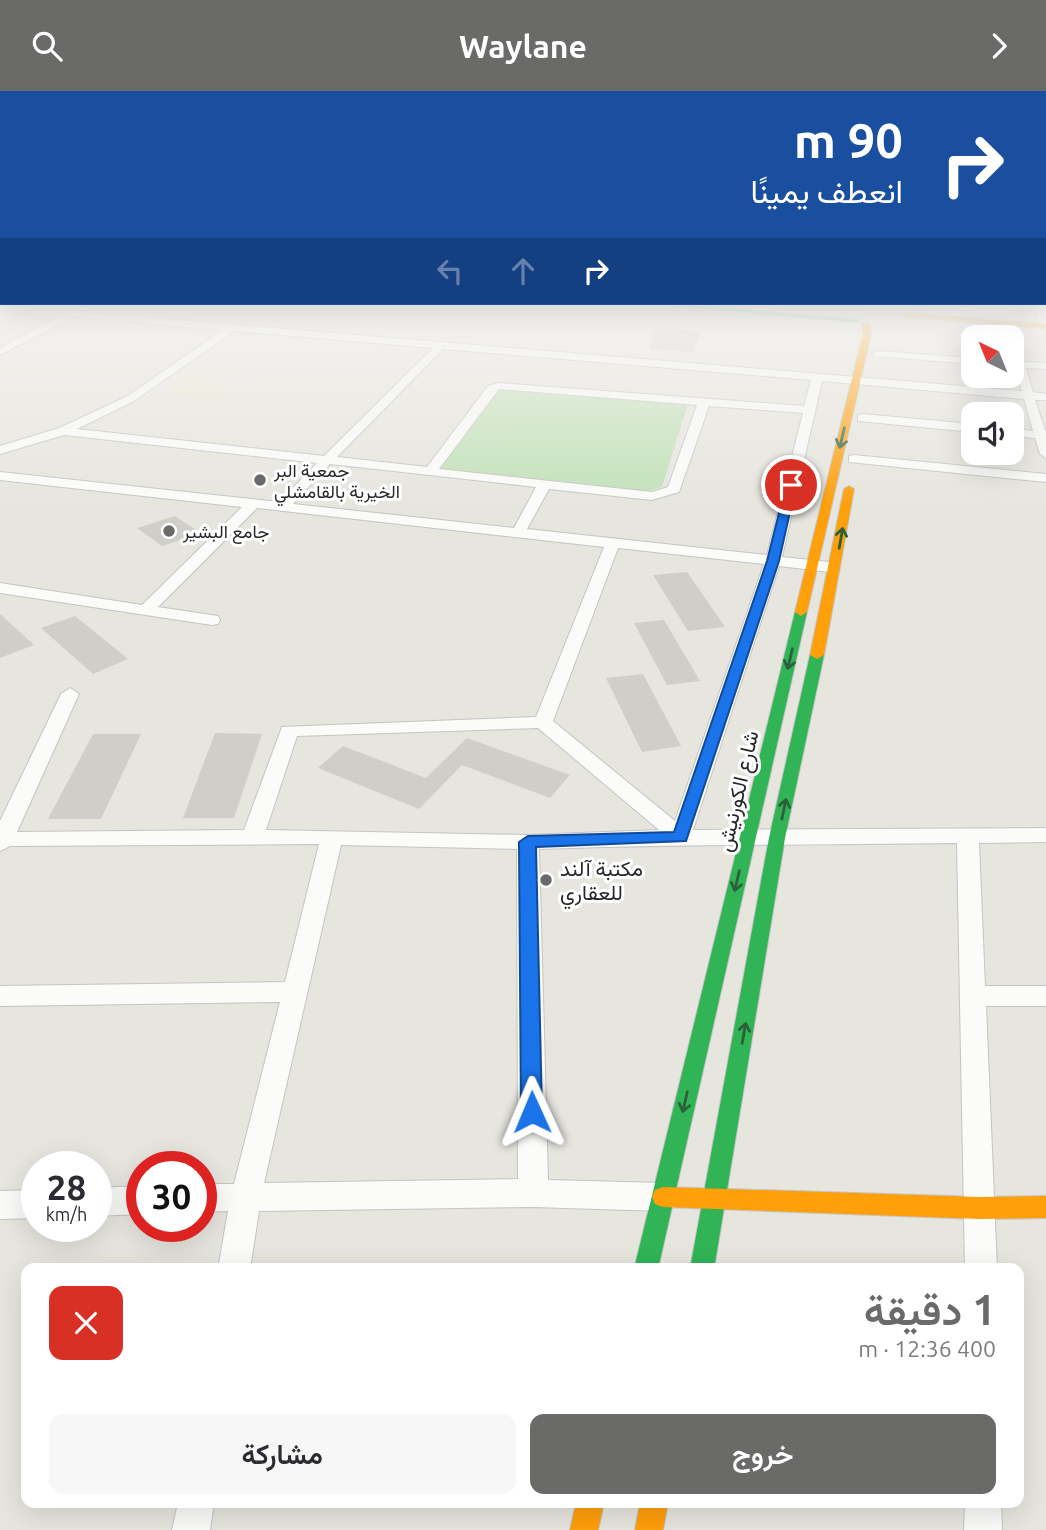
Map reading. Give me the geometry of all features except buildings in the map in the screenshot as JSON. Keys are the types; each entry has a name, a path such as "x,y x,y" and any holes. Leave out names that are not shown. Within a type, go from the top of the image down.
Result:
{"street":[{"path":"0,450 63,431 130,399 169,372"},
{"path":"283,507 324,460 418,372"},
{"path":"750,372 1046,397"},
{"name":"شارع الكورنيش","path":"703,1263 777,838 836,567 862,418 864,372"},
{"name":"شارع الكورنيش","path":"647,1263 812,565 868,372"},
{"path":"680,837 773,561 817,378"},
{"path":"1024,385 1046,454"},
{"path":"429,472 492,388 498,386 809,410"},
{"path":"63,431 652,496 674,489 704,402"},
{"path":"862,418 961,427"},
{"path":"1024,433 1040,435"},
{"path":"854,459 1046,478"},
{"path":"0,476 836,567"},
{"path":"518,533 545,484"},
{"path":"146,610 254,504"},
{"path":"543,722 613,543"},
{"path":"0,588 212,620"},
{"path":"70,694 1,841 331,837 528,842 680,837 747,839 1046,835"},
{"path":"253,839 289,731 543,722 680,837"},
{"path":"968,836 981,1263"},
{"path":"235,1263 246,1196 331,837"},
{"path":"528,842 533,1193"},
{"path":"0,996 295,992"},
{"path":"973,996 1046,996"},
{"path":"217,1197 533,1193 980,1208 1046,1207"},
{"path":"0,1205 21,1204"},
{"path":"191,1530 195,1508"},
{"path":"583,1530 589,1508"},
{"path":"649,1530 653,1508"},
{"path":"983,1508 984,1530"}],"shaded area":[{"path":"188,372 218,372 204,385 238,387 223,400 159,394"}],"green space":[{"path":"509,388 688,403 662,487 647,491 436,468 495,391"}],"traffic: fast":[{"path":"647,1263 801,612"},
{"path":"703,1263 777,838 817,655"}],"traffic: slow":[{"path":"801,612 858,372"},
{"path":"817,655 849,489"},
{"path":"663,1197 980,1208 1046,1207"},
{"path":"584,1530 589,1508"},
{"path":"649,1530 653,1508"}],"place":[{"name":"جمعية البر الخيرية بالقامشلي","path":"260,480"},
{"name":"جامع البشير","path":"169,531"},
{"name":"مكتبة آلند للعقاري","path":"546,880"}],"route":[{"path":"532,1112 528,842 680,837 773,561 791,485"}]}
